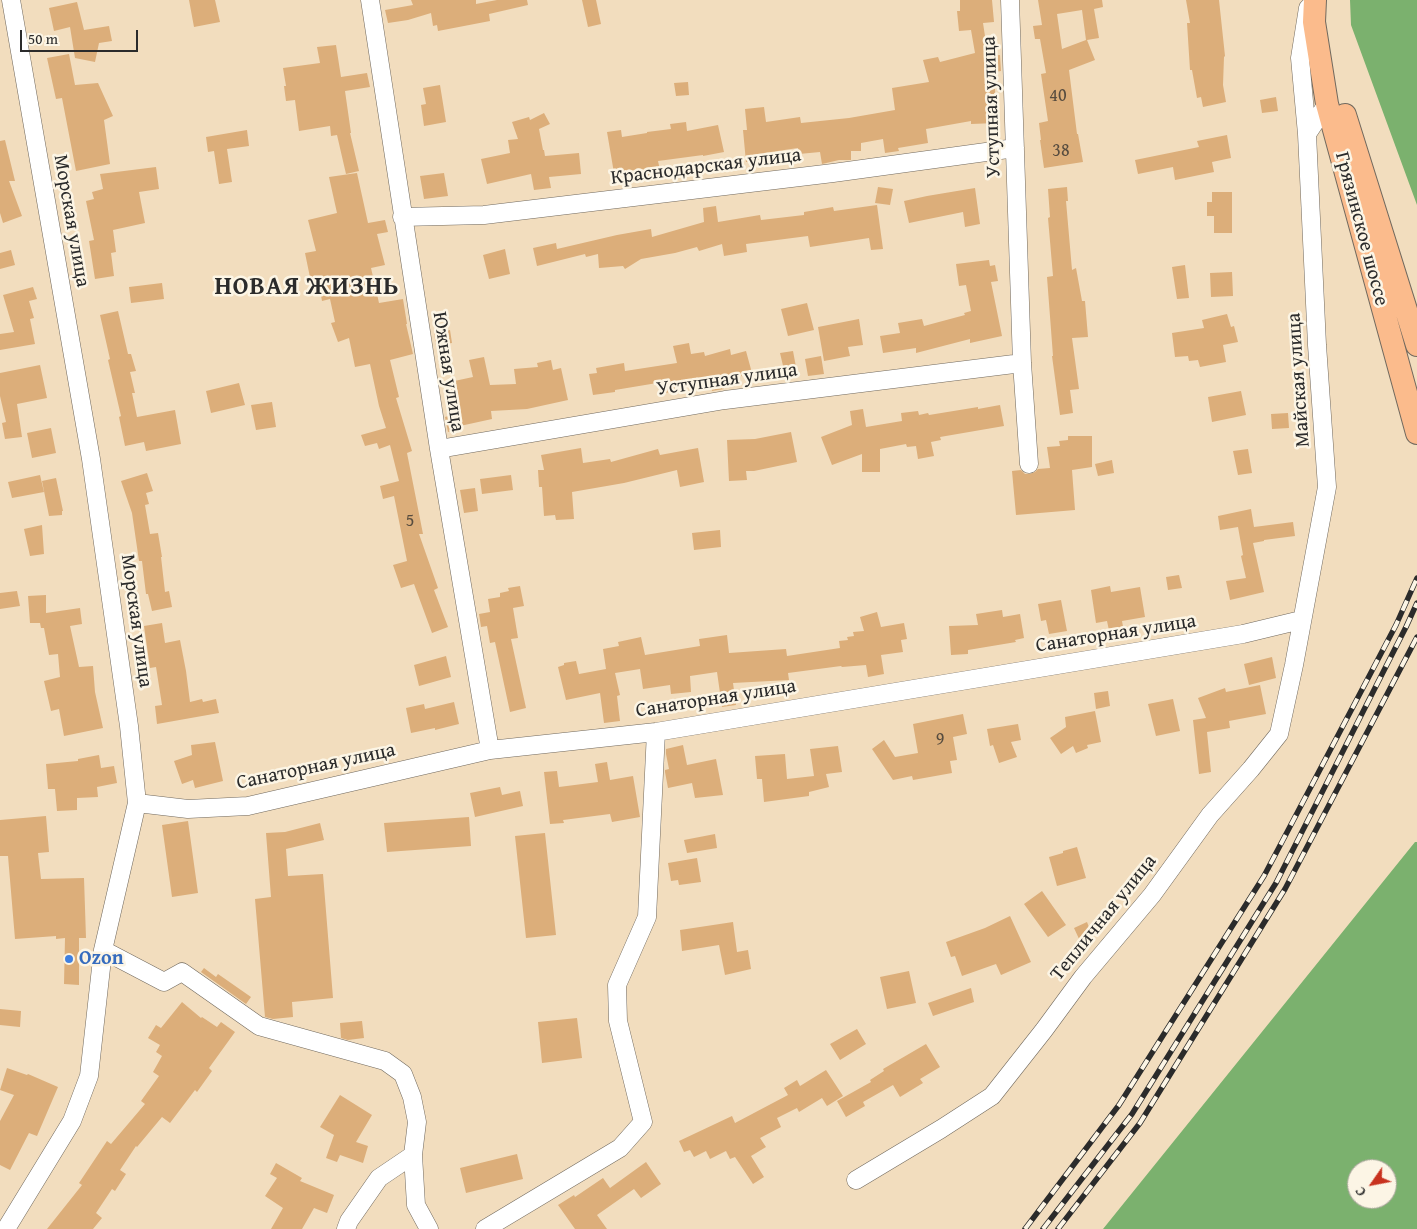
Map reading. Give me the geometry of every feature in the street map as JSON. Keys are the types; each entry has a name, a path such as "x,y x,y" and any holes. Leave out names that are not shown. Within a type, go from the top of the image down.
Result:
{"main road":[{"name":"Грязинское шоссе","path":"1314,11 1327,104 1416,430"},
{"name":"Грязинское шоссе","path":"1314,11 1417,345"}],"street":[{"name":"Морская улица","path":"6,1229 72,1121 89,1076 103,950 138,803 129,726 91,459 11,0"},
{"name":"Южная улица","path":"370,0 439,449 490,750"},
{"name":"Уступная улица","path":"1010,0 1022,363 1029,464"},
{"name":"Майская улица","path":"1301,620 1327,487 1317,345 1307,134 1300,58 1309,0"},
{"path":"1307,134 1327,104"},
{"name":"Краснодарская улица","path":"402,217 484,215 833,173 1014,148"},
{"name":"Уступная улица","path":"439,449 725,400 1022,363"},
{"name":"Санаторная улица","path":"138,803 188,809 248,806 490,750 656,732 1243,634 1301,620"},
{"name":"Тепличная улица","path":"856,1180 992,1096 1083,977 1152,895 1210,815 1279,734 1294,665 1301,620"},
{"path":"486,1229 620,1148 643,1122 618,1021 617,985 647,917 656,732"},
{"path":"103,950 164,982 182,972 259,1026 386,1062 404,1074 412,1097 417,1122 413,1155 416,1205 429,1229"},
{"path":"346,1229 349,1221 379,1178 413,1155"}],"green space":[{"path":"1350,0 1417,0 1417,205 1351,25"},
{"path":"1415,842 1417,842 1417,1229 1103,1229"}],"building":[{"path":"189,0 215,0 220,22 194,27"},
{"path":"411,0 476,0 476,4 497,0 527,0 528,5 489,14 490,21 438,31 437,25 433,26 431,13 408,20 388,23 385,10 413,5"},
{"path":"582,0 596,0 601,24 588,27"},
{"path":"960,0 992,0 994,22 983,23 988,56 1000,55 1001,71 994,72 997,123 971,124 971,121 926,129 928,143 898,148 899,151 885,153 883,139 861,143 861,151 851,151 851,160 839,160 822,164 820,152 799,154 798,148 764,153 764,160 746,162 743,130 747,130 745,109 764,107 766,122 800,117 801,123 849,118 895,110 892,88 929,82 923,60 938,57 940,62 975,53 971,30 959,31 957,11 960,11"},
{"path":"1038,0 1102,0 1103,7 1094,9 1099,38 1087,40 1095,60 1069,70 1077,134 1083,162 1044,168 1039,123 1048,121 1041,74 1046,73 1040,39 1035,39 1033,26 1042,25","holes":["1082,10 1086,40 1062,49 1057,14"]},
{"path":"1186,0 1219,0 1225,56 1223,85 1226,102 1203,107 1201,97 1197,98 1192,70 1190,70 1187,23 1190,23"},
{"path":"77,2 84,30 109,26 112,41 99,43 95,62 75,58 70,27 54,31 49,8"},
{"path":"336,45 341,77 367,73 370,87 345,91 350,133 359,171 346,174 337,135 331,136 330,126 299,131 295,100 286,101 284,86 286,86 283,68 320,63 317,47"},
{"path":"69,54 75,85 98,83 113,116 104,120 110,164 76,171 62,98 56,99 47,58"},
{"path":"688,82 689,95 676,96 674,83"},
{"path":"440,85 446,122 424,126 421,105 426,104 423,88"},
{"path":"1276,97 1278,111 1262,113 1260,100"},
{"path":"544,113 550,124 539,129 545,156 579,153 581,174 549,177 551,188 534,190 531,174 487,184 481,159 510,153 508,140 518,139 512,122 529,117 530,120"},
{"path":"686,122 687,131 718,125 724,152 658,161 662,179 646,182 643,169 614,173 607,132 621,130 622,137 671,129 670,124"},
{"path":"247,130 249,146 227,149 232,182 219,184 214,151 208,152 206,137"},
{"path":"1227,135 1231,158 1212,162 1214,172 1175,180 1173,167 1138,174 1135,160 1199,147 1197,141"},
{"path":"5,140 15,181 9,181 22,216 3,223 0,213 0,141"},
{"path":"156,167 159,189 139,192 145,223 113,230 116,252 111,253 114,276 95,279 89,241 94,240 86,201 94,199 92,192 103,189 100,174"},
{"path":"357,173 368,223 385,220 388,232 377,234 385,265 371,268 379,303 403,299 406,324 413,354 390,360 399,397 396,398 412,451 407,453 423,534 419,534 438,588 434,590 448,627 432,633 414,584 401,588 393,565 407,561 394,496 383,499 380,486 399,481 390,445 379,449 377,443 365,446 361,435 386,428 370,364 355,367 349,338 338,342 331,323 335,322 330,299 322,301 320,290 313,292 305,253 316,251 308,220 337,213 329,177"},
{"path":"444,173 448,196 424,199 420,176"},
{"path":"878,187 893,189 890,205 875,203"},
{"path":"1067,187 1068,201 1066,201 1072,270 1076,268 1082,301 1085,301 1088,337 1072,338 1079,389 1070,390 1073,413 1060,415 1052,356 1047,277 1053,276 1048,218 1050,217 1048,189"},
{"path":"975,188 980,224 965,227 963,212 909,223 904,201"},
{"path":"1212,192 1232,192 1232,233 1214,233 1214,216 1207,216 1207,202 1212,202"},
{"path":"877,205 883,249 871,250 869,238 810,247 808,236 746,244 747,252 724,256 722,244 699,251 697,247 641,259 625,269 623,266 599,268 598,254 586,257 585,254 537,266 533,248 556,243 557,249 651,229 652,237 704,222 703,208 716,206 718,222 760,215 761,220 804,215 804,212 833,207 834,211"},
{"path":"505,249 510,274 489,279 483,255"},
{"path":"11,250 15,265 0,269 0,253"},
{"path":"989,260 990,266 995,265 998,281 991,282 1002,336 970,343 970,339 916,353 916,348 883,353 880,336 900,333 898,323 922,319 924,326 965,315 964,313 971,311 966,285 959,286 956,264"},
{"path":"1185,265 1189,298 1177,299 1172,267"},
{"path":"1232,272 1233,296 1211,297 1210,273"},
{"path":"162,283 164,299 131,303 129,287"},
{"path":"33,287 37,299 29,301 34,318 30,319 35,344 0,350 0,334 14,332 3,295"},
{"path":"807,303 814,330 788,336 781,309"},
{"path":"118,311 128,354 131,354 136,371 130,372 135,393 132,393 137,417 175,410 181,444 146,451 144,442 125,446 119,417 121,416 100,315"},
{"path":"1227,314 1231,327 1234,326 1238,342 1223,345 1226,362 1200,367 1198,360 1189,361 1188,356 1175,357 1172,333 1204,328 1202,320"},
{"path":"859,319 863,345 848,347 850,356 824,361 818,327"},
{"path":"450,330 452,343 436,345 434,333"},
{"path":"689,343 691,354 704,352 705,356 730,349 731,355 746,351 752,373 722,382 724,389 712,391 710,379 677,385 678,390 666,393 663,382 593,395 589,374 597,373 596,368 624,363 625,371 677,363 673,346"},
{"path":"793,351 796,367 784,370 780,353"},
{"path":"821,356 824,374 808,376 805,359"},
{"path":"484,357 490,385 516,384 514,369 538,367 537,363 551,360 553,370 561,368 568,400 527,409 491,411 492,419 460,426 461,429 448,432 445,417 452,415 445,383 473,377 469,360"},
{"path":"40,365 47,398 17,404 22,437 5,439 2,423 6,422 0,396 0,373"},
{"path":"239,383 245,405 211,413 206,391"},
{"path":"1241,391 1246,415 1212,422 1208,397"},
{"path":"272,402 276,427 256,430 251,405"},
{"path":"1000,405 1004,426 940,437 941,440 931,442 934,456 918,459 916,446 907,447 906,444 880,449 880,472 862,472 862,454 832,465 821,437 852,425 850,411 863,409 866,427 902,421 901,413 918,411 919,415 928,413 929,415"},
{"path":"1288,413 1289,428 1272,429 1271,414"},
{"path":"51,428 56,453 32,458 27,433"},
{"path":"791,432 797,462 746,471 747,480 729,481 727,440 755,439"},
{"path":"1068,436 1092,436 1092,467 1072,470 1075,510 1016,515 1012,471 1021,470 1025,474 1030,474 1038,469 1050,468 1047,447 1060,446 1059,441 1068,440"},
{"path":"581,448 583,463 610,459 611,462 658,449 660,455 698,448 704,482 680,487 677,470 624,483 572,492 574,519 556,520 555,515 544,516 542,487 539,487 538,470 544,470 541,455"},
{"path":"1248,449 1252,473 1238,475 1233,451"},
{"path":"1112,460 1114,473 1098,476 1095,464"},
{"path":"147,473 153,491 146,493 149,504 145,505 150,534 158,533 165,592 169,591 172,607 152,611 148,594 146,594 142,561 139,561 132,513 121,481"},
{"path":"40,475 44,492 12,498 8,482"},
{"path":"511,475 513,490 482,494 480,479"},
{"path":"56,478 63,511 62,515 49,516 42,481"},
{"path":"475,488 478,511 464,513 460,490"},
{"path":"1251,509 1254,527 1293,522 1295,536 1253,543 1264,592 1230,600 1226,581 1246,578 1241,556 1243,555 1238,527 1220,530 1218,516"},
{"path":"42,525 44,554 30,556 24,529"},
{"path":"720,530 721,547 694,550 692,533"},
{"path":"1179,575 1182,588 1168,590 1166,577"},
{"path":"520,586 524,606 513,608 518,638 511,639 526,708 510,712 495,642 490,643 487,626 481,627 479,614 490,612 488,599 500,597 500,593 509,591 508,588"},
{"path":"1110,586 1111,592 1140,587 1145,617 1122,621 1125,638 1111,640 1107,621 1096,623 1091,590"},
{"path":"17,591 20,606 0,609 0,593"},
{"path":"46,595 46,613 80,608 82,624 70,626 79,667 93,666 95,692 103,728 64,736 59,709 51,711 44,681 60,677 58,654 49,655 44,628 41,628 40,623 30,623 28,596"},
{"path":"1061,600 1067,631 1049,634 1046,620 1041,621 1038,604"},
{"path":"1002,610 1003,617 1020,614 1024,638 1015,640 1016,642 968,650 968,654 951,655 949,626 978,625 976,614"},
{"path":"877,612 881,627 904,623 907,639 901,640 903,652 881,655 884,674 868,677 866,665 841,666 788,673 789,680 733,683 736,705 722,707 717,672 690,676 691,692 671,694 670,685 643,689 640,669 615,673 620,695 617,696 620,721 604,723 600,693 566,700 558,667 564,665 564,663 576,661 579,674 606,669 603,649 619,646 618,642 641,637 645,655 700,646 699,639 727,635 729,653 786,649 787,656 840,648 839,641 848,640 847,637 854,636 853,632 864,631 860,617"},
{"path":"162,623 165,643 180,640 190,702 202,699 203,702 216,699 219,713 157,724 155,706 162,705 156,667 150,668 144,626"},
{"path":"446,656 451,677 419,686 414,665"},
{"path":"1272,657 1276,678 1249,685 1244,664"},
{"path":"1260,685 1266,714 1229,721 1230,728 1207,732 1211,772 1199,774 1193,720 1206,718 1198,698 1225,688 1226,692"},
{"path":"1108,691 1110,706 1096,709 1094,693"},
{"path":"1173,699 1180,731 1156,736 1148,704"},
{"path":"454,702 459,724 411,733 406,708 424,704 425,709"},
{"path":"1095,711 1101,742 1087,745 1088,748 1076,753 1073,746 1061,754 1050,738 1066,727 1065,717"},
{"path":"963,714 967,734 953,737 957,760 950,761 952,773 913,780 912,776 893,780 872,749 884,740 895,757 918,753 913,724"},
{"path":"1018,724 1021,740 1011,742 1017,757 999,763 993,745 990,746 987,729"},
{"path":"215,742 223,781 195,788 193,780 182,784 174,761 192,755 191,745"},
{"path":"683,745 687,765 716,759 723,795 695,798 692,783 668,788 665,772 665,770 669,769 666,749"},
{"path":"838,746 842,772 826,774 829,787 809,792 809,796 764,802 762,779 757,779 755,756 785,754 787,779 814,776 810,749"},
{"path":"99,755 101,768 114,766 117,783 97,787 98,797 77,798 77,810 57,811 55,789 48,789 46,764 78,761 78,759"},
{"path":"607,762 610,780 633,776 640,817 612,822 610,814 563,820 564,823 550,824 544,772 557,771 559,787 598,782 595,764"},
{"path":"500,787 502,795 520,791 523,806 475,817 470,793"},
{"path":"46,816 49,852 38,853 41,879 84,878 86,938 79,938 79,985 64,984 65,938 56,939 56,936 15,939 8,856 0,856 0,820"},
{"path":"469,817 471,846 387,852 384,823"},
{"path":"188,821 198,893 172,897 162,825"},
{"path":"320,823 324,840 286,849 288,876 323,874 333,998 292,1002 293,1017 273,1019 265,1017 255,899 271,897 266,833 285,832"},
{"path":"545,833 556,935 526,938 515,836"},
{"path":"715,834 717,848 687,853 684,840"},
{"path":"1077,847 1086,878 1057,886 1049,857"},
{"path":"697,858 701,882 679,885 678,880 671,881 668,863"},
{"path":"1042,891 1066,925 1048,937 1024,904"},
{"path":"1010,916 1031,962 1001,975 996,964 962,976 955,956 951,957 946,942 985,928"},
{"path":"733,922 737,952 748,950 751,969 725,975 719,945 682,951 680,930"},
{"path":"1087,922 1092,935 1080,941 1074,928"},
{"path":"204,968 216,977 218,974 251,997 246,1004 201,972"},
{"path":"909,971 916,1003 887,1009 880,977"},
{"path":"971,988 974,1002 933,1016 928,1003"},
{"path":"182,1002 201,1018 217,1027 221,1022 235,1032 209,1068 212,1071 197,1092 195,1090 170,1123 162,1117 136,1146 120,1170 126,1174 115,1191 112,1189 96,1213 102,1218 93,1229 47,1229 82,1185 79,1183 107,1141 111,1144 145,1104 141,1101 159,1076 153,1072 162,1056 156,1052 160,1045 148,1038 156,1025 161,1028"},
{"path":"0,1009 21,1011 20,1027 0,1025"},
{"path":"577,1018 582,1058 542,1063 538,1022"},
{"path":"362,1021 364,1038 348,1040 341,1038 340,1023"},
{"path":"857,1029 866,1044 840,1060 830,1044"},
{"path":"926,1044 940,1067 920,1079 923,1083 900,1097 893,1085 863,1102 865,1106 846,1117 837,1101 871,1082 870,1080 884,1071 883,1069"},
{"path":"7,1068 28,1074 58,1087 37,1136 29,1133 10,1170 0,1165 0,1121 14,1095 0,1090"},
{"path":"826,1070 843,1096 827,1106 822,1098 799,1112 797,1108 777,1118 781,1127 760,1138 766,1147 751,1156 764,1177 753,1184 735,1157 730,1159 726,1151 710,1159 706,1151 694,1157 690,1150 684,1152 679,1141 732,1116 735,1123 788,1095 784,1088 797,1080 800,1086"},
{"path":"340,1095 372,1115 356,1142 368,1146 363,1163 340,1155 337,1162 326,1158 334,1135 320,1127"},
{"path":"517,1154 523,1179 466,1193 460,1168"},
{"path":"646,1162 661,1184 641,1198 634,1189 597,1215 607,1229 575,1229 558,1205 574,1195 575,1197 603,1178 610,1188"},
{"path":"276,1163 302,1178 300,1181 334,1195 327,1213 314,1208 302,1229 271,1229 283,1208 265,1196 277,1178 270,1174"}],"railway":[{"path":"1025,1229 1119,1105 1264,876 1396,625 1417,578"},
{"path":"1043,1229 1132,1114 1276,883 1417,603"},
{"path":"1058,1229 1140,1123 1285,889 1417,637"}],"place":[{"name":"Ozon","path":"69,959"}],"district":[{"name":"НОВАЯ ЖИЗНЬ","path":"307,288"}]}
